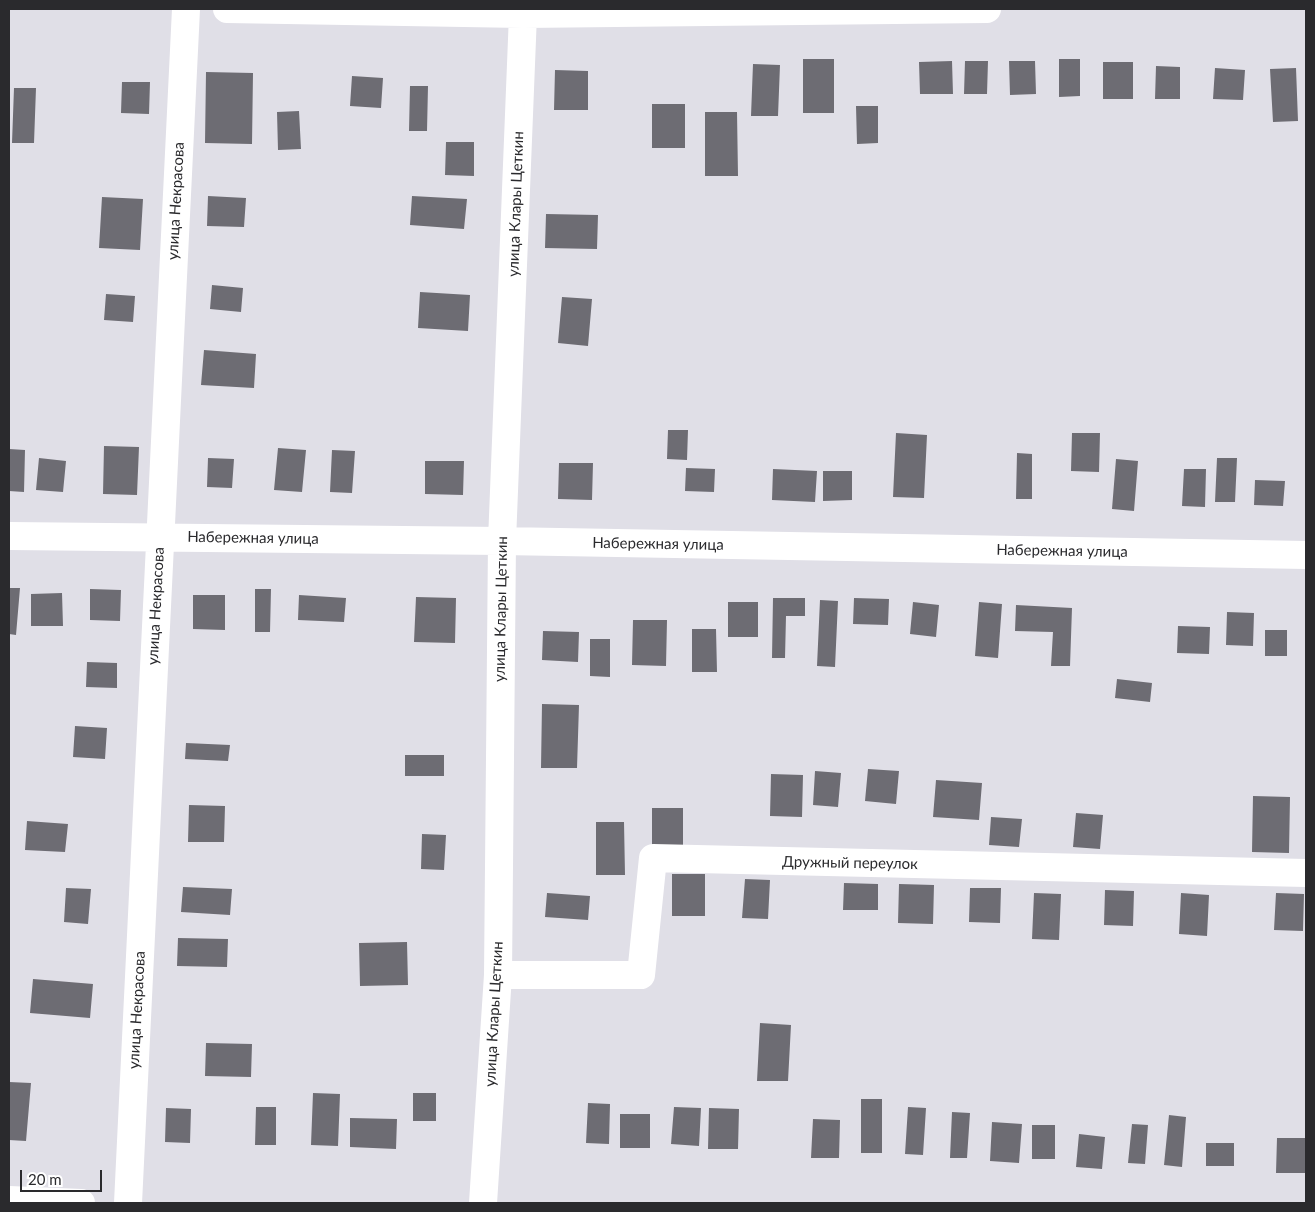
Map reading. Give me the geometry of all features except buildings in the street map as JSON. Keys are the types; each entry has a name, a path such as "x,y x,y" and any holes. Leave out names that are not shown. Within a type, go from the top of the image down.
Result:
{"street":[{"name":"улица Некрасова","path":"128,1203 186,9"},
{"path":"227,9 523,14 987,9"},
{"name":"улица Клары Цеткин","path":"483,1203 498,975 502,541 523,14"},
{"name":"Набережная улица","path":"9,536 159,536 502,541 1306,555"},
{"name":"Дружный переулок","path":"498,975 640,975 653,858 1306,873"},
{"path":"9,1200 81,1203"}]}
